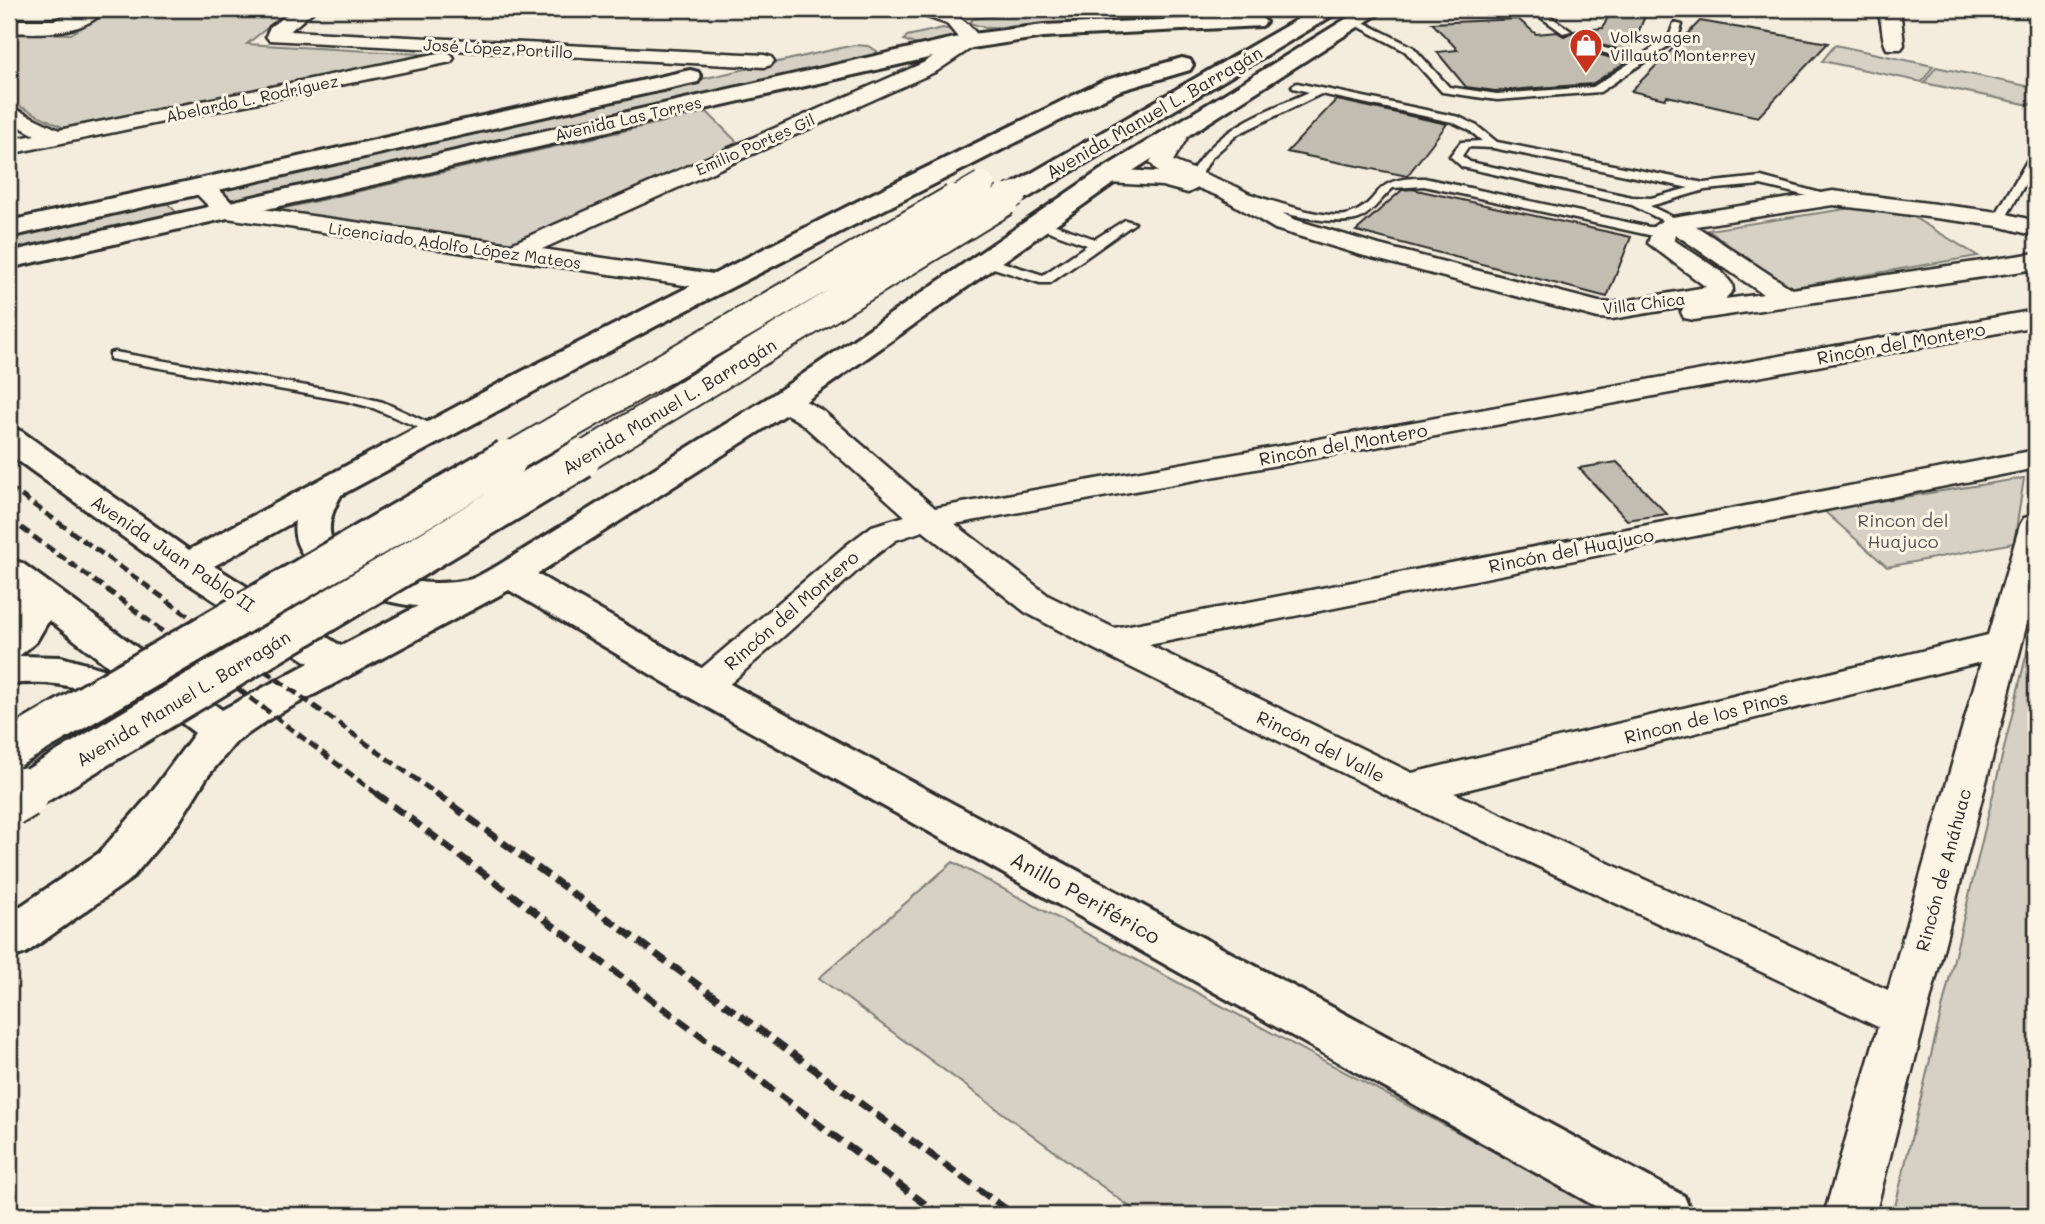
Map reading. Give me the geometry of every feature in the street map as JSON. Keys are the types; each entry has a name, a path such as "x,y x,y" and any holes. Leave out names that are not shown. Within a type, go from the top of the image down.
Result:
{"main road":[{"path":"1018,11 1070,9"},
{"name":"Avenida Manuel L. Barragán","path":"1255,22 1278,9"},
{"path":"9,939 115,866 163,810 192,766 221,731 259,706 495,582 785,401 1097,183 1366,12"},
{"name":"Avenida Manuel L. Barragán","path":"9,750 1000,182 1366,12"},
{"path":"928,51 907,47 901,33 965,17"},
{"name":"Avenida Las Torres","path":"9,260 227,211 880,51 928,51 972,41 1044,31 1204,39 1255,22"},
{"path":"187,566 434,429 718,282 1111,86 1132,78 1204,39"},
{"name":"Avenida Manuel L. Barragán","path":"1064,135 1204,39"},
{"name":"Avenida Las Torres","path":"9,229 788,56"},
{"name":"Avenida Manuel L. Barragán","path":"9,802 707,384 1000,182"},
{"name":"Avenida Juan Pablo II","path":"9,438 187,566 340,664"},
{"path":"328,487 315,511 312,536 320,553 349,574 383,590 406,594 442,595 495,582"},
{"path":"21,581 221,731"},
{"path":"9,645 28,626 34,614 21,581"},
{"name":"Anillo Periférico","path":"495,582 704,687 1664,1215"},
{"path":"9,670 66,671 143,699 173,716 190,732 195,742 192,766"}],"street":[{"path":"9,26 63,26 97,9"},
{"name":"José López Portillo","path":"307,9 277,31 276,36 764,61"},
{"path":"922,9 965,17 972,41"},
{"path":"1885,9 1891,17 1894,44"},
{"name":"Emilio Portes Gil","path":"510,254 930,67 972,41"},
{"name":"Abelardo L. Rodríguez","path":"9,147 495,48"},
{"path":"9,112 57,138"},
{"name":"Villa Chica","path":"1180,131 1161,162 1171,170 1199,179 1254,230 1310,241 1580,318 1788,299 2036,261"},
{"name":"Villa Chica","path":"1097,183 1145,177 1176,181 1222,199"},
{"path":"202,187 227,211"},
{"path":"1669,227 1833,198 1999,219 2036,229"},
{"name":"Licenciado Adolfo López Mateos","path":"227,211 718,282"},
{"path":"1669,227 1788,299"},
{"name":"Villa Chica","path":"1603,316 1612,311 1702,296 1720,290 1719,284 1713,278 1661,243 1669,227"},
{"name":"Rincón del Montero","path":"704,687 884,533 928,519 2036,318"},
{"name":"Rincón del Valle","path":"785,401 812,417 928,519 1037,604 1409,789 1904,1018"},
{"name":"Rincón del Huajuco","path":"1107,641 2036,460"},
{"name":"Rincón de Anáhuac","path":"1850,1215 2036,525"},
{"name":"Rincon de los Pinos","path":"1409,789 2003,644"}],"lane":[{"path":"1534,9 1566,31"},
{"path":"1366,12 1409,49 1446,90 1497,97 1596,90 1674,38 1677,25"},
{"path":"1581,43 1640,60"},
{"path":"1297,86 1455,120 1473,128 1493,145"},
{"path":"1199,179 1197,173 1204,156 1218,143 1247,125 1320,91"},
{"path":"1704,187 1493,145 1465,144 1456,156 1466,165 1632,201 1658,201 1704,187 1761,181 1833,198"},
{"path":"1999,219 2036,156"},
{"path":"1222,199 1342,218 1355,216 1391,183 1413,181 1649,231 1669,227"},
{"path":"1632,201 1669,227"},
{"path":"1039,223 1096,244"},
{"path":"986,261 1045,280 1129,223"},
{"path":"115,356 346,397 378,405 434,429"}],"green space":[{"path":"112,9 291,9 247,44 438,55 64,128 9,101 9,32 71,34"},
{"path":"1118,9 1204,9 1199,14 986,28 969,23 973,19 1005,14"},
{"path":"943,28 952,30 956,37 919,46 904,40 907,36"},
{"path":"854,45 868,46 877,51 873,56 234,202 219,187"},
{"path":"1835,45 1933,66 1922,82 1822,61"},
{"path":"1936,67 2036,88 2036,94 2030,105 1924,83"},
{"path":"707,112 738,143 508,246 277,210"},
{"path":"165,201 177,213 9,251 9,236"},
{"path":"1865,206 1903,211 1978,256 1788,288 1708,230"},
{"name":"Rincon del Huajuco","path":"2024,478 2014,543 1887,567 1823,510"},
{"path":"2036,614 2036,1215 1893,1215"},
{"path":"953,862 1612,1215 1141,1215 819,978"}],"building":[{"path":"1611,9 1648,9 1630,52 1575,39 1576,48 1626,62 1592,84 1495,91 1466,87 1437,52 1458,50 1432,23 1518,19 1536,34 1557,32 1564,36 1574,31 1603,28"},
{"path":"1700,21 1828,43 1758,117 1667,96 1665,99 1631,91"},
{"path":"1336,100 1447,124 1407,176 1287,152"},
{"path":"1412,189 1631,237 1607,297 1356,231 1402,190"},
{"path":"1617,462 1667,514 1627,520 1579,468"}],"railway":[{"path":"9,487 438,795"},
{"path":"9,519 124,602 378,795"},
{"path":"376,793 940,1215"},
{"path":"435,793 1014,1215"}],"place":[{"name":"Volkswagen Villauto Monterrey","path":"1586,75"}]}
